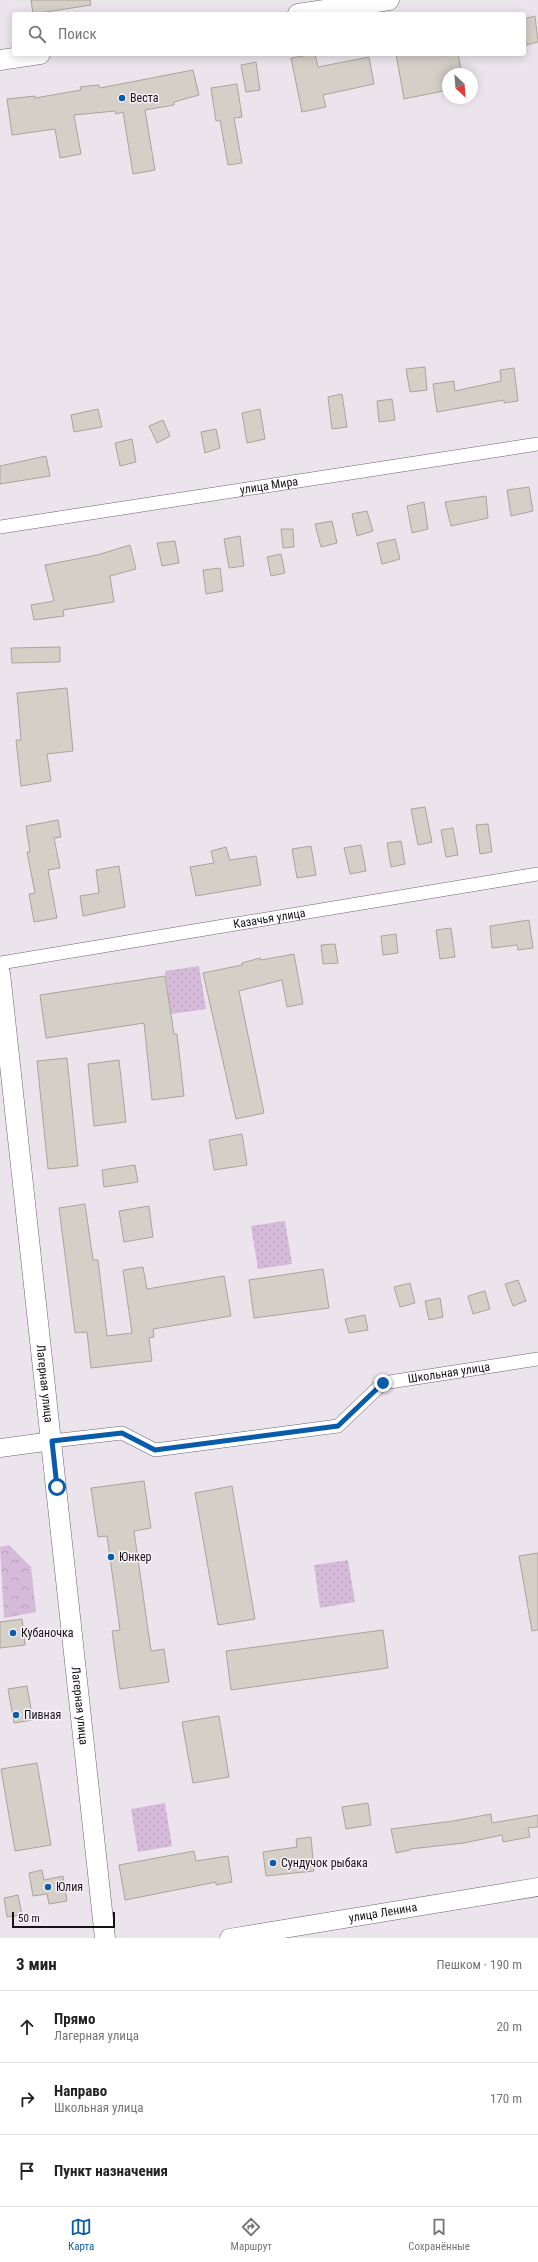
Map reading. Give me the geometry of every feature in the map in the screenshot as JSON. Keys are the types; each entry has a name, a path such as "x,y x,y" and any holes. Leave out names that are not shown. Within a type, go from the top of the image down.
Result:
{"main road":[{"path":"311,12 389,0"},
{"path":"0,60 27,56"},
{"name":"Лагерная улица","path":"0,973 105,1938"}],"street":[{"name":"улица Мира","path":"0,526 538,444"},
{"name":"Казачья улица","path":"0,963 538,874"},
{"name":"Школьная улица","path":"0,1448 122,1433 155,1450 338,1426 383,1383 538,1359"},
{"name":"улица Ленина","path":"229,1938 538,1887"}],"green space":[{"path":"199,966 206,1009 171,1014 165,971"},
{"path":"285,1221 292,1264 258,1269 251,1226"},
{"path":"9,1545 31,1567 36,1612 4,1618 0,1547"},
{"path":"348,1560 355,1602 320,1608 314,1565"},
{"path":"165,1803 172,1846 138,1852 131,1809"}],"building":[{"path":"31,0 90,0 91,5 46,12 33,12"},
{"path":"535,16 538,42 526,45 526,18"},
{"path":"315,56 318,67 369,57 374,84 323,95 326,107 302,112 291,58"},
{"path":"396,56 458,56 461,68 442,68 442,91 404,99"},
{"path":"256,62 260,90 246,92 241,65"},
{"path":"193,70 199,95 174,102 174,105 145,110 155,170 133,174 123,112 116,114 115,111 74,115 81,154 60,158 55,129 12,135 7,99 35,96 35,98 81,90 80,87 99,85 100,88"},
{"path":"237,84 242,117 234,118 242,163 228,165 220,120 216,121 211,88"},
{"path":"425,367 427,390 410,392 406,369"},
{"path":"514,368 518,401 504,403 504,400 437,412 433,384 454,381 455,391 501,381 500,370"},
{"path":"342,394 347,427 332,429 328,397"},
{"path":"392,399 395,420 379,422 377,401"},
{"path":"98,409 102,427 74,432 71,415"},
{"path":"260,409 265,439 247,443 242,413"},
{"path":"163,420 170,436 157,443 149,426"},
{"path":"216,429 220,448 205,453 201,432"},
{"path":"132,439 136,462 120,466 115,443"},
{"path":"46,456 50,476 0,484 0,466"},
{"path":"529,487 533,511 511,516 507,490"},
{"path":"486,496 488,518 451,526 445,502"},
{"path":"424,502 428,529 412,533 407,506"},
{"path":"367,511 373,531 357,536 352,514"},
{"path":"332,521 337,543 321,547 315,524"},
{"path":"281,529 293,529 294,547 283,548"},
{"path":"240,536 244,566 229,568 224,539"},
{"path":"395,539 400,559 382,564 377,543"},
{"path":"175,541 179,563 162,566 157,543"},
{"path":"130,545 136,569 110,576 114,602 63,610 64,616 34,620 31,605 54,601 45,565 97,555"},
{"path":"281,554 285,573 271,576 267,557"},
{"path":"220,568 223,591 206,594 203,570"},
{"path":"60,647 60,662 12,663 11,648"},
{"path":"67,688 73,751 47,754 51,781 21,786 16,740 21,740 17,693"},
{"path":"425,807 432,842 418,845 411,809"},
{"path":"58,820 61,837 54,838 60,868 48,870 57,918 34,922 29,894 35,893 27,852 30,852 26,826"},
{"path":"488,824 492,852 480,854 476,825"},
{"path":"453,828 458,855 446,857 441,830"},
{"path":"401,841 405,864 391,867 387,843"},
{"path":"361,845 366,871 350,874 344,848"},
{"path":"311,846 316,875 297,878 292,849"},
{"path":"226,847 230,860 256,856 261,885 196,896 190,867 214,863 211,851"},
{"path":"119,866 125,907 83,916 80,896 99,893 96,870"},
{"path":"529,920 533,948 518,950 517,945 492,948 490,926"},
{"path":"451,928 455,957 440,959 436,930"},
{"path":"396,934 398,953 383,955 381,936"},
{"path":"335,944 338,963 323,964 321,945"},
{"path":"294,954 303,1004 287,1007 282,980 239,991 264,1113 236,1119 203,973 242,965 242,963 260,958 261,960"},
{"path":"165,976 174,1034 177,1034 184,1096 152,1100 144,1023 46,1038 40,995"},
{"path":"67,1058 78,1166 48,1169 37,1061"},
{"path":"119,1060 126,1122 94,1126 88,1064"},
{"path":"242,1134 247,1165 214,1170 209,1140"},
{"path":"135,1165 138,1182 104,1187 102,1170"},
{"path":"85,1204 93,1260 98,1260 107,1336 132,1333 123,1270 143,1267 147,1289 224,1276 231,1316 153,1329 154,1337 149,1338 152,1361 91,1368 87,1332 75,1333 59,1208"},
{"path":"149,1206 153,1237 124,1242 119,1211"},
{"path":"323,1269 329,1308 254,1318 249,1280"},
{"path":"518,1280 526,1301 513,1306 505,1284"},
{"path":"410,1283 415,1303 400,1307 394,1287"},
{"path":"485,1291 490,1309 473,1314 468,1296"},
{"path":"440,1298 443,1317 429,1320 425,1301"},
{"path":"365,1315 368,1330 349,1333 345,1319"},
{"path":"144,1481 151,1528 134,1531 151,1651 164,1649 169,1682 120,1689 112,1631 120,1630 107,1536 98,1537 91,1488"},
{"path":"232,1486 255,1619 218,1625 195,1493"},
{"path":"538,1553 538,1630 532,1631 519,1556"},
{"name":"Кубаночка","path":"22,1619 25,1645 0,1648 0,1622"},
{"path":"383,1630 388,1668 231,1690 226,1651"},
{"path":"27,1686 33,1720 14,1723 8,1689"},
{"path":"219,1716 229,1777 193,1783 182,1722"},
{"path":"37,1763 51,1845 15,1851 1,1769"},
{"path":"368,1803 371,1825 346,1829 342,1807"},
{"path":"491,1814 492,1823 538,1815 538,1827 528,1828 530,1837 503,1842 502,1835 464,1843 410,1849 396,1853 391,1829 453,1821"},
{"path":"311,1837 314,1871 266,1876 263,1852 297,1847 296,1839"},
{"path":"194,1851 196,1861 228,1856 232,1882 216,1885 216,1882 125,1900 119,1865"},
{"name":"Юлия","path":"42,1870 44,1880 63,1876 67,1901 49,1904 47,1894 33,1896 29,1873"},
{"path":"18,1895 22,1915 7,1917 4,1898"}],"place":[{"name":"Веста","path":"122,98"},
{"name":"Юнкер","path":"111,1557"},
{"name":"Кубаночка","path":"13,1633"},
{"name":"Пивная","path":"16,1715"},
{"name":"Сундучок рыбака","path":"273,1863"},
{"name":"Юлия","path":"48,1887"}],"route":[{"path":"57,1487 52,1441 122,1433 155,1450 338,1426 383,1383"}]}
